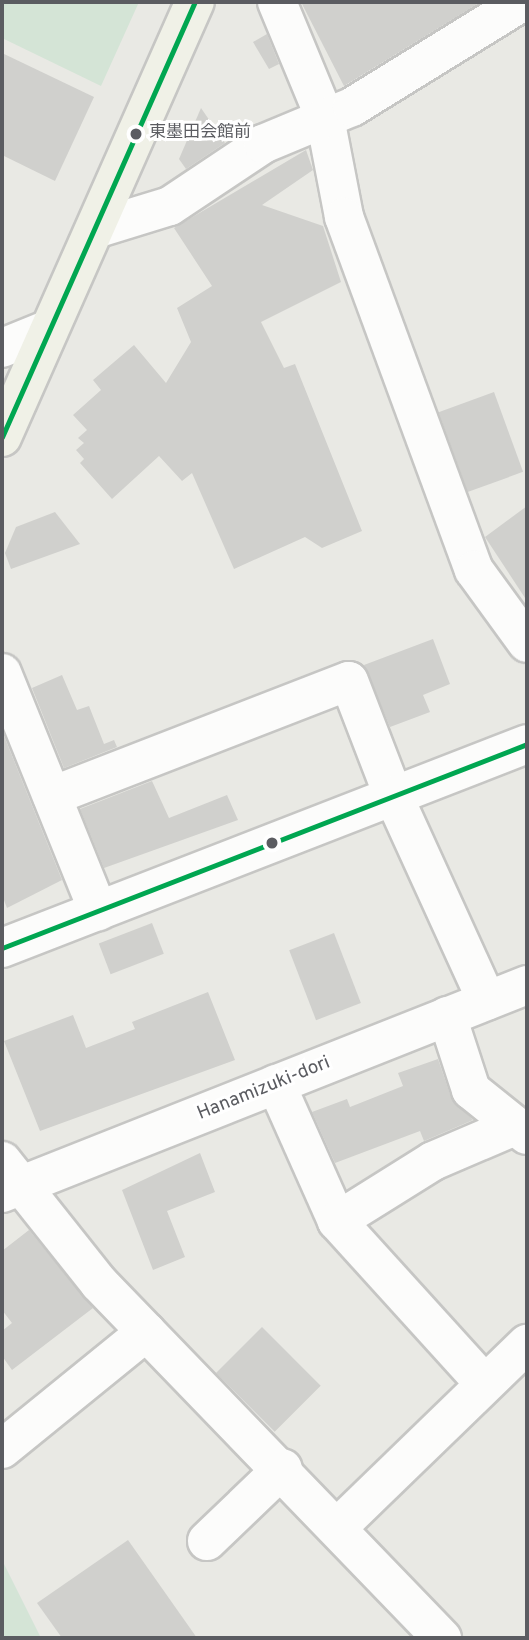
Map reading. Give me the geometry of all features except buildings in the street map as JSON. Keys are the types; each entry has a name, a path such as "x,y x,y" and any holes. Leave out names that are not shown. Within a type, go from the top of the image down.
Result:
{"main road":[{"path":"2,437 195,2"}],"street":[{"path":"277,2 325,118 344,217 474,570 527,643"},
{"path":"95,229 170,206 262,144 325,118 523,2"},
{"path":"2,348 49,329"},
{"path":"2,673 98,911"},
{"path":"52,796 349,681 393,795 487,1001"},
{"path":"2,948 527,744"},
{"name":"Hanamizuki-dori","path":"8,1180 276,1084 527,985"},
{"path":"447,1016 471,1090 521,1130"},
{"path":"276,1084 337,1221 484,1383"},
{"path":"337,1221 433,1161 521,1130"},
{"path":"8,1180 146,1332 283,1468 442,1638"},
{"path":"2,1449 146,1332"},
{"path":"339,1526 527,1344"},
{"path":"207,1541 283,1468"}],"green space":[{"path":"2,2 139,2 101,86 2,38"},
{"path":"2,1560 41,1638 2,1638"}],"transit line":[{"path":"2,437 195,2"},
{"path":"2,948 527,744"}],"place":[{"name":"東墨田会館前","path":"136,134"}]}
